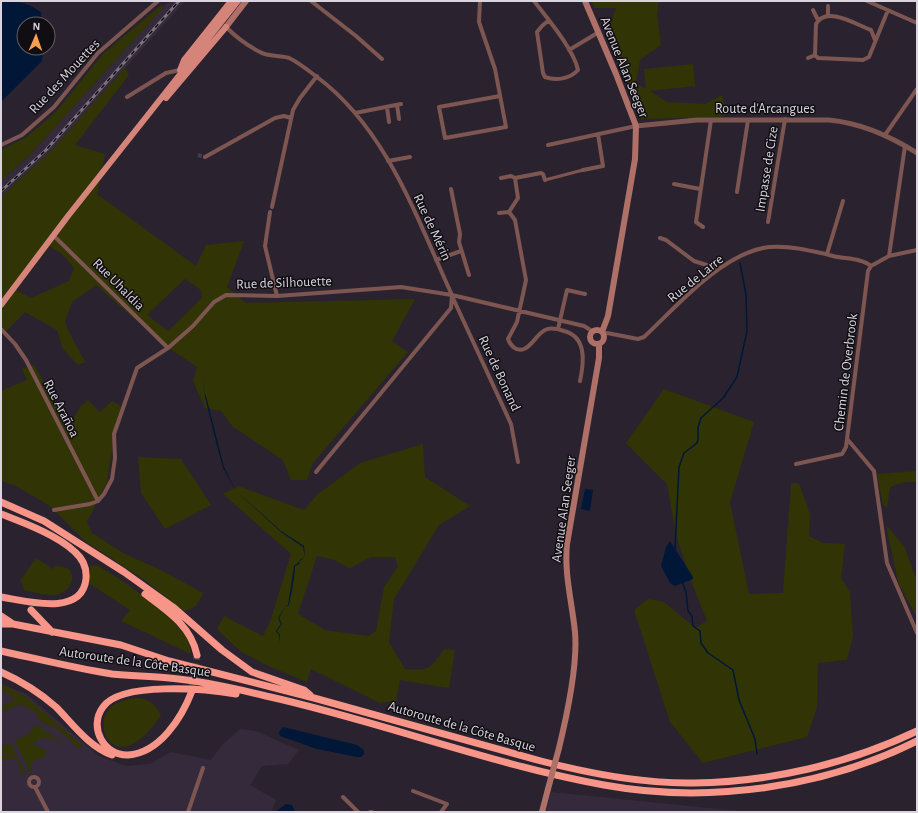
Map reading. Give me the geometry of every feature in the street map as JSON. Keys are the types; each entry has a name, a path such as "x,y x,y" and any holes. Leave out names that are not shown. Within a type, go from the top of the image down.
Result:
{"highway":[{"path":"1,502 44,521 124,572 173,607 222,650 252,672 304,690 314,698"},
{"path":"1,514 57,539 108,567 163,607 180,622 189,633 199,656 193,632 163,601"},
{"path":"1,598 53,604 64,603 73,599 81,592 86,582 87,572 83,562 74,551 57,539"},
{"path":"31,610 52,632"},
{"path":"1,616 13,624"},
{"name":"Autoroute de la Côte Basque","path":"1,624 13,624 120,645 169,661 314,698 547,763 600,774 651,781 694,783 740,780 807,770 857,756 917,731"},
{"name":"Autoroute de la Côte Basque","path":"1,651 107,673 169,678 268,696 539,771 605,786 650,791 694,793 751,790 809,779 860,765 917,741"},
{"path":"1,672 38,692 94,744 107,753 121,758 135,758 159,747 171,735 187,712 194,691 184,710 168,732 156,743 146,749 129,755 119,754 108,748 100,737 97,727 98,717 102,707 110,700 122,695 188,688 258,698 268,696"}],"main road":[{"path":"171,85 184,60 231,1"},
{"path":"1,305 238,1"},
{"path":"138,129 226,27 246,1"},
{"name":"Avenue Alan Seeger","path":"585,1 599,32 636,126 635,159 608,316 603,333"},
{"path":"598,330 603,333 604,339 599,344 594,344 590,340 589,336 592,331 598,330"},
{"name":"Avenue Alan Seeger","path":"542,812 567,714 575,652 575,633 565,561 599,358 599,344"}],"street":[{"name":"Rue des Mouettes","path":"1,144 22,135 54,107 98,53 158,1"},
{"path":"311,1 356,36 382,60"},
{"path":"480,1 479,22 495,69 506,127 445,138 439,107 500,96"},
{"path":"534,1 549,20 577,62 578,70 575,74 554,81 545,77 537,32 549,20"},
{"path":"867,1 917,23"},
{"path":"828,6 828,16"},
{"path":"813,10 818,20 816,24 815,55"},
{"path":"815,55 818,58 863,60 869,57 888,10"},
{"path":"818,20 828,16 837,16 871,30 880,30"},
{"name":"Rue de Mérin","path":"226,27 261,53 290,59 317,76 344,100 355,113 379,144 404,189 452,295"},
{"path":"871,30 875,40"},
{"path":"569,50 599,32"},
{"path":"808,58 815,55"},
{"path":"126,97 166,73 180,70"},
{"path":"272,207 291,118 300,98 317,76"},
{"path":"885,135 917,89"},
{"path":"355,113 399,105 399,119"},
{"path":"387,107 389,122"},
{"path":"204,157 275,118 284,116 291,118"},
{"name":"Route d'Arcangues","path":"636,126 711,120 785,119 842,121 885,135 917,153"},
{"name":"Impasse de Cize","path":"768,222 785,119"},
{"path":"703,228 696,222 711,120"},
{"path":"737,192 748,120"},
{"path":"548,145 636,126"},
{"path":"501,178 511,176 515,178 540,173 543,174 545,180 603,166 598,134"},
{"path":"888,256 906,146"},
{"path":"388,161 410,157"},
{"path":"509,212 518,198 515,178"},
{"path":"674,184 700,189"},
{"path":"451,189 460,234 459,242 469,275"},
{"path":"827,254 843,201"},
{"path":"270,212 264,246 277,296"},
{"path":"499,213 509,212"},
{"path":"509,212 515,220 525,274 517,322 508,339 510,345 517,349 525,349 547,329 567,332 578,339 583,350 584,361 580,381"},
{"name":"Rue Uhaldia","path":"54,236 168,348"},
{"path":"660,238 666,240 694,261 719,269"},
{"name":"Rue de Larre","path":"603,333 638,338 644,337 719,269 748,253 764,248 779,247 827,254 865,262 871,266"},
{"path":"871,266 888,256 917,250"},
{"path":"436,260 461,251"},
{"name":"Chemin de Overbrook","path":"871,266 868,271 848,440 874,471 887,563 917,633"},
{"name":"Rue de Silhouette","path":"98,501 104,494 112,479 115,458 114,434 137,368 168,348 193,326 214,302 226,295 277,296 401,287 452,295 584,326 592,331"},
{"path":"558,330 559,320 567,290 585,294"},
{"path":"316,472 451,308 452,295"},
{"name":"Rue de Bonand","path":"452,295 511,424 518,462"},
{"name":"Rue Arañoa","path":"1,329 18,347 26,360 98,501"},
{"path":"796,464 842,454 848,440"},
{"path":"54,510 90,504 98,501"},
{"path":"188,812 202,768"},
{"path":"35,787 48,812"},
{"path":"413,791 447,804 441,812"},
{"path":"342,797 358,812"}],"shaded area":[{"path":"169,1 185,1 51,151 1,197 1,181 29,156"},
{"path":"1,684 26,694 99,756 126,766 150,764 171,752 211,760 222,745 240,729 256,731 299,750 288,764 262,766 250,785 276,800 271,812 1,812"},
{"path":"551,792 738,811 546,812"}],"green space":[{"path":"591,1 659,1 657,14 661,45 640,60 636,83 646,89 644,69 693,64 695,86 650,91 667,102 705,104 722,95 726,111 725,115 721,117 641,119 609,28 616,8 595,8"},
{"path":"161,5 164,7 29,156 1,181 1,150 25,138 55,113 103,54"},
{"path":"125,68 129,75 75,145 105,154 97,194 196,266 206,245 244,241 227,287 246,303 415,299 392,341 408,352 313,463 307,480 291,480 283,460 232,426 221,411 205,408 193,381 197,367 167,347 96,285 72,302 65,321 67,328 85,362 78,365 63,349 57,330 25,312 6,331 1,329 1,197 51,151","holes":["50,246 64,256 74,268 69,281 31,298 16,290","185,279 201,290 202,298 168,331 147,315"]},
{"path":"34,365 69,427 80,407 88,400 100,412 112,401 121,406 115,431 107,482 87,522 92,533 125,554 161,570 203,593 200,600 194,607 184,611 143,579 86,542 50,506 16,486 1,481 1,391 27,380 22,369"},
{"path":"664,389 754,422 730,502 749,594 783,593 791,483 799,483 810,514 809,536 823,543 845,544 841,578 850,592 853,636 847,660 818,663 817,707 807,737 703,763 670,722 634,610 648,599 664,602 695,628 707,621 693,586 676,535 667,484 626,443"},
{"path":"423,444 425,477 470,506 439,525 394,599 389,642 405,669 413,670 420,670 429,667 444,649 455,650 449,688 400,680 396,701 380,703 311,669 307,682 268,666 240,651 217,629 224,616 263,636 270,622 291,554 223,494 238,486 304,510 318,494 360,463","holes":["317,556 334,560 350,568 371,557 395,557 398,566 384,587 376,631 368,636 325,630 298,614"]},
{"path":"138,457 181,459 211,505 165,529 141,493"},
{"path":"917,471 917,482 904,482 890,487 887,508 883,505 877,474"},
{"path":"886,525 904,546 917,581 917,618 898,582"},
{"path":"36,558 53,569 55,566 68,569 72,574 72,579 71,584 67,589 62,593 55,595 24,590 20,581"},
{"path":"97,565 141,594 164,612 186,638 191,654 121,621 130,610 90,584 90,566"},
{"path":"1,684 25,696 83,746 76,748 72,742 51,724 49,726 39,720 37,713 21,704 1,712 1,707 14,700 13,697 1,690"},
{"path":"134,698 147,700 161,715 144,736 134,744 122,747 116,746 107,738 105,732 104,720 106,714 114,705"},
{"path":"36,725 43,727 41,730 45,733 47,731 52,735 51,738 54,736 62,744 61,745 54,739 40,738 33,745 46,750 45,756 30,763 33,772 30,772 15,741 29,733"},
{"path":"11,743 18,757 1,752 1,747"},
{"path":"1,753 19,759 26,774 21,773 18,760 1,760"}],"water":[{"path":"1,1 13,1 31,6 41,12 41,16 16,16 16,56 42,56 42,61 1,102"},
{"path":"203,376 205,394 224,467 236,491 223,468 205,397"},
{"path":"585,489 593,490 590,511 581,509"},
{"path":"236,491 281,531 304,546 305,557 303,547 281,532"},
{"path":"670,541 693,577 693,579 675,586 670,583 661,566 666,547"},
{"path":"300,561 299,564 295,566 289,605 285,607 288,605 294,566"},
{"path":"285,607 279,618 282,624 277,631 280,635 279,642 279,635 276,631 281,624 278,618"},
{"path":"283,727 357,745 364,750 364,754 361,757 357,757 317,749 280,736 279,732"},
{"path":"286,804 292,805 295,812 275,812"}],"waterway":[{"path":"675,549 679,467 684,453 697,443 698,427 701,418 723,398 737,377 747,331 746,295 740,263"},
{"path":"682,581 686,592 688,611 692,616 693,626 700,631 701,643 708,653 733,670 739,700 755,739 757,754"}],"tunnel":[{"path":"198,155 205,157"},
{"path":"192,691 197,655"}],"railway":[{"path":"1,191 46,150 179,1"}]}
